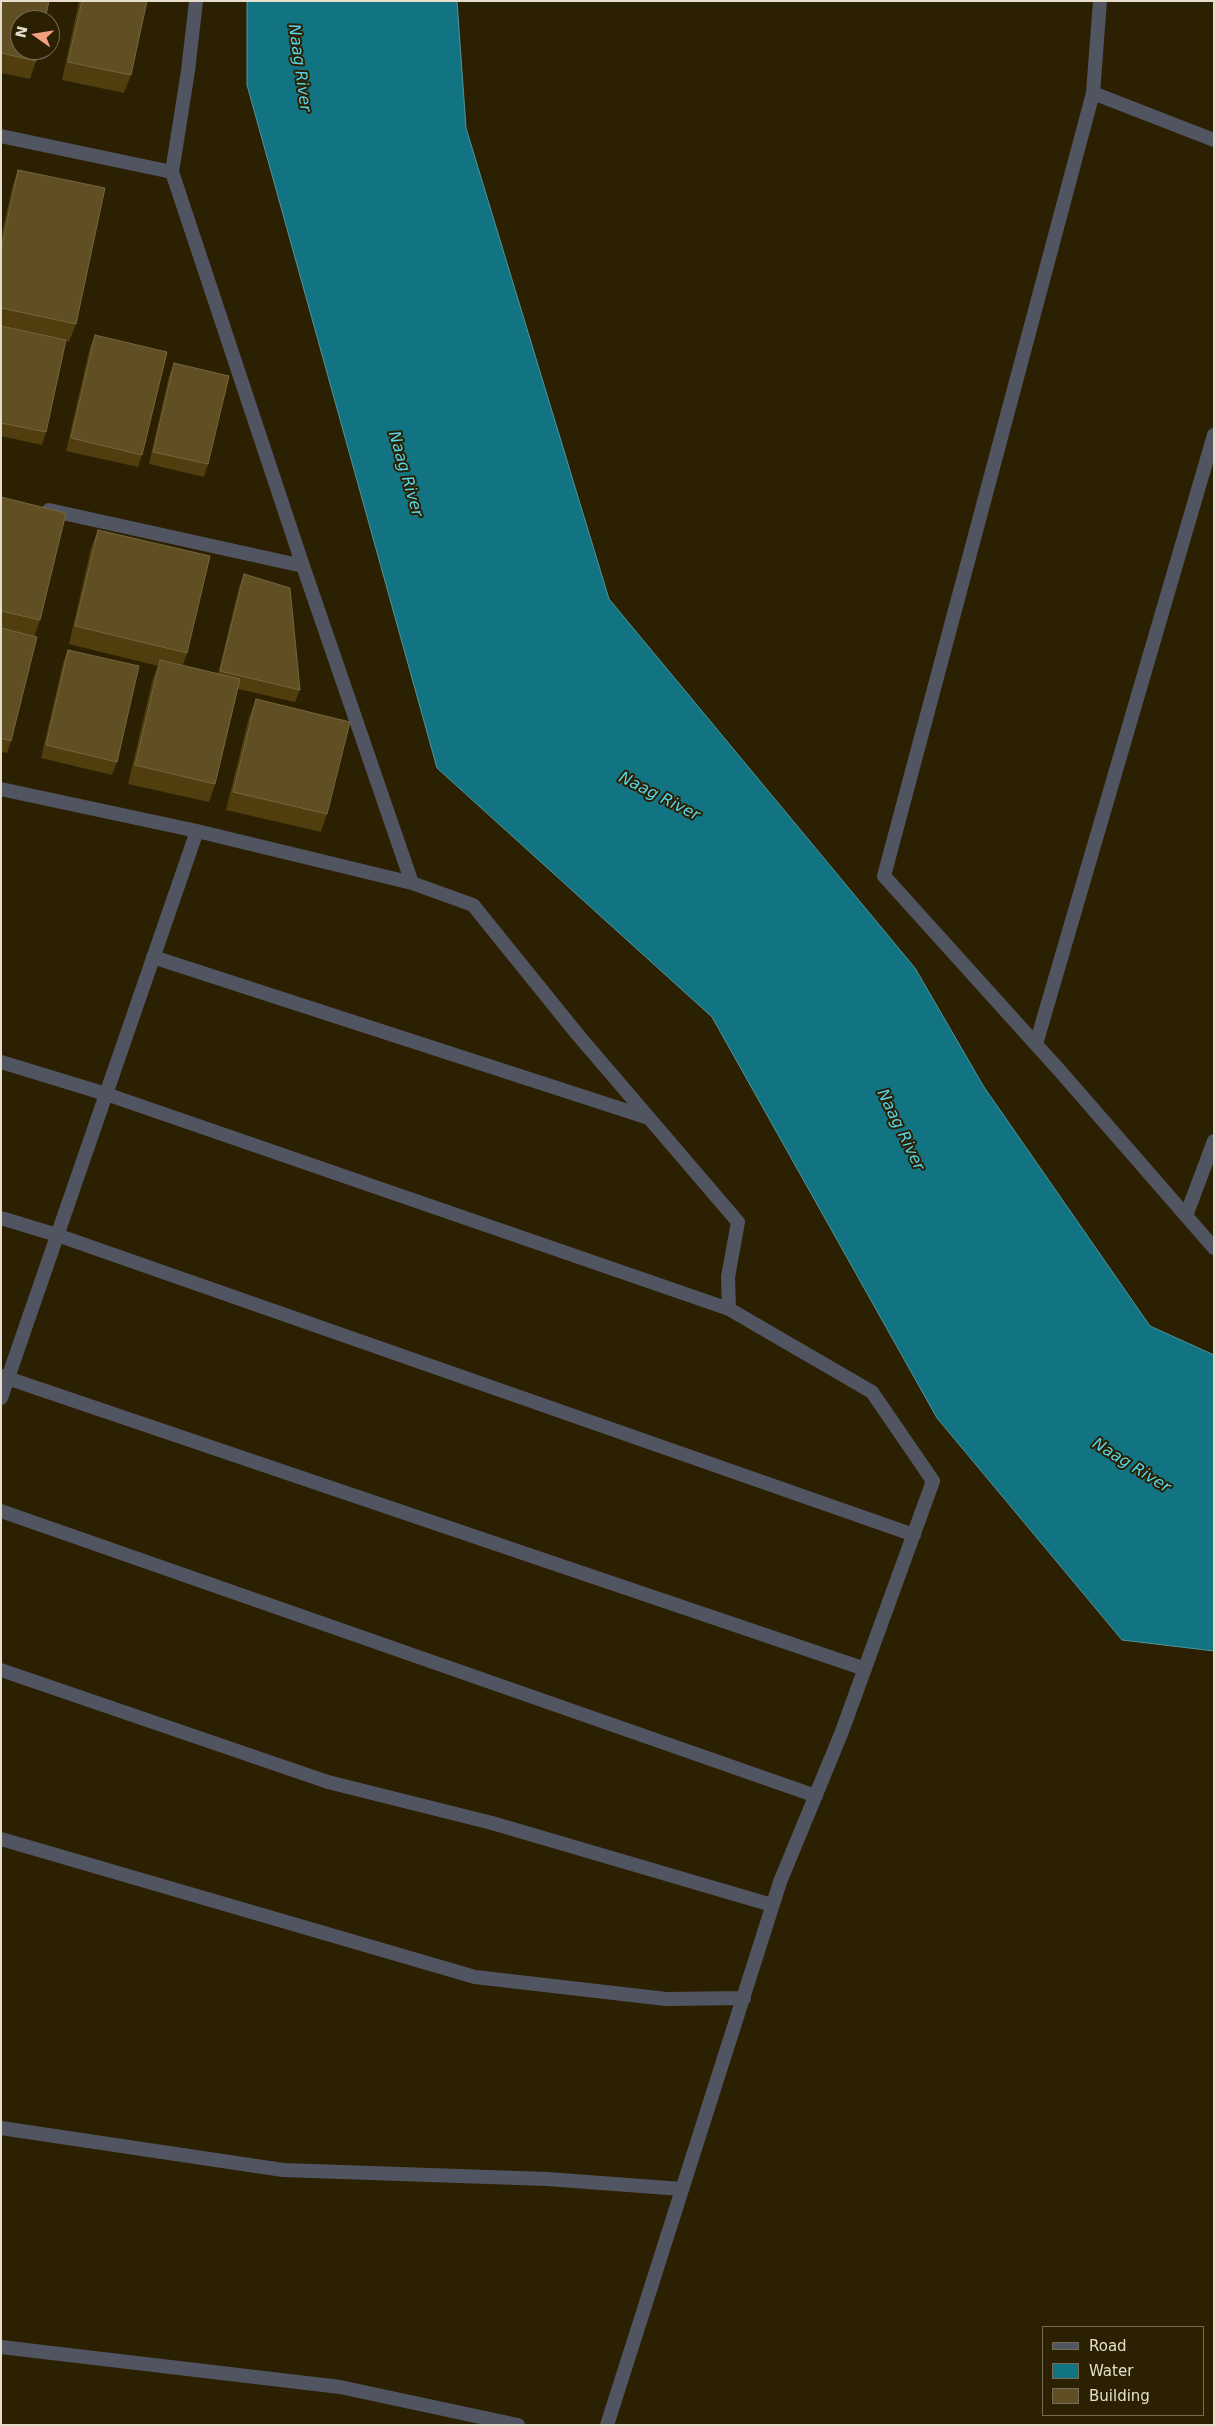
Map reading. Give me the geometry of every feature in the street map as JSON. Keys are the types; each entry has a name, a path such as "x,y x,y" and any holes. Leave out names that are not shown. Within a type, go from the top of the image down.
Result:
{"street":[{"path":"196,1 188,71 172,172 302,566 412,883"},
{"path":"1100,1 1093,92 884,876 1036,1044 1214,1248"},
{"path":"1093,92 1214,140"},
{"path":"1,136 172,172"},
{"path":"1036,1044 1214,435"},
{"path":"40,508 302,566"},
{"path":"1,789 197,831 412,883 473,905 578,1035 738,1222 728,1277 729,1310"},
{"path":"1,1398 5,1377 57,1235 197,831"},
{"path":"153,957 650,1119"},
{"path":"1,1062 106,1094 729,1310 872,1392 933,1481 865,1669 772,1906 607,2425"},
{"path":"1186,1216 1214,1141"},
{"path":"1,1218 57,1235 914,1535"},
{"path":"5,1377 865,1669"},
{"path":"1,1511 816,1796"},
{"path":"1,1670 328,1782 492,1823 772,1906"},
{"path":"1,1839 475,1977 666,1999 744,1998"},
{"path":"1,2128 283,2170 547,2179 682,2189"},
{"path":"1,2348 340,2387 518,2425"}],"water":[{"name":"Naag River","path":"247,1 457,1 466,128 609,599 915,968 984,1087 1150,1326 1214,1355 1214,1651 1122,1640 937,1418 712,1017 437,768 247,85"}],"building":[{"path":"1,1 49,1 47,10 10,10 10,55 1,53"},
{"path":"82,1 147,1 131,75 68,62"},
{"path":"18,170 105,188 76,324 1,308 1,250"},
{"path":"1,326 66,340 46,432 1,423"},
{"path":"95,335 167,352 142,455 71,438"},
{"path":"174,363 229,376 208,464 153,452"},
{"path":"1,497 66,513 40,620 1,611"},
{"path":"98,530 210,556 187,653 75,626"},
{"path":"244,574 290,588 300,690 220,671"},
{"path":"1,628 37,637 11,741 1,738"},
{"path":"68,650 139,666 117,762 46,745"},
{"path":"160,660 240,679 215,784 135,765"},
{"path":"256,699 350,722 327,814 233,792"}]}
